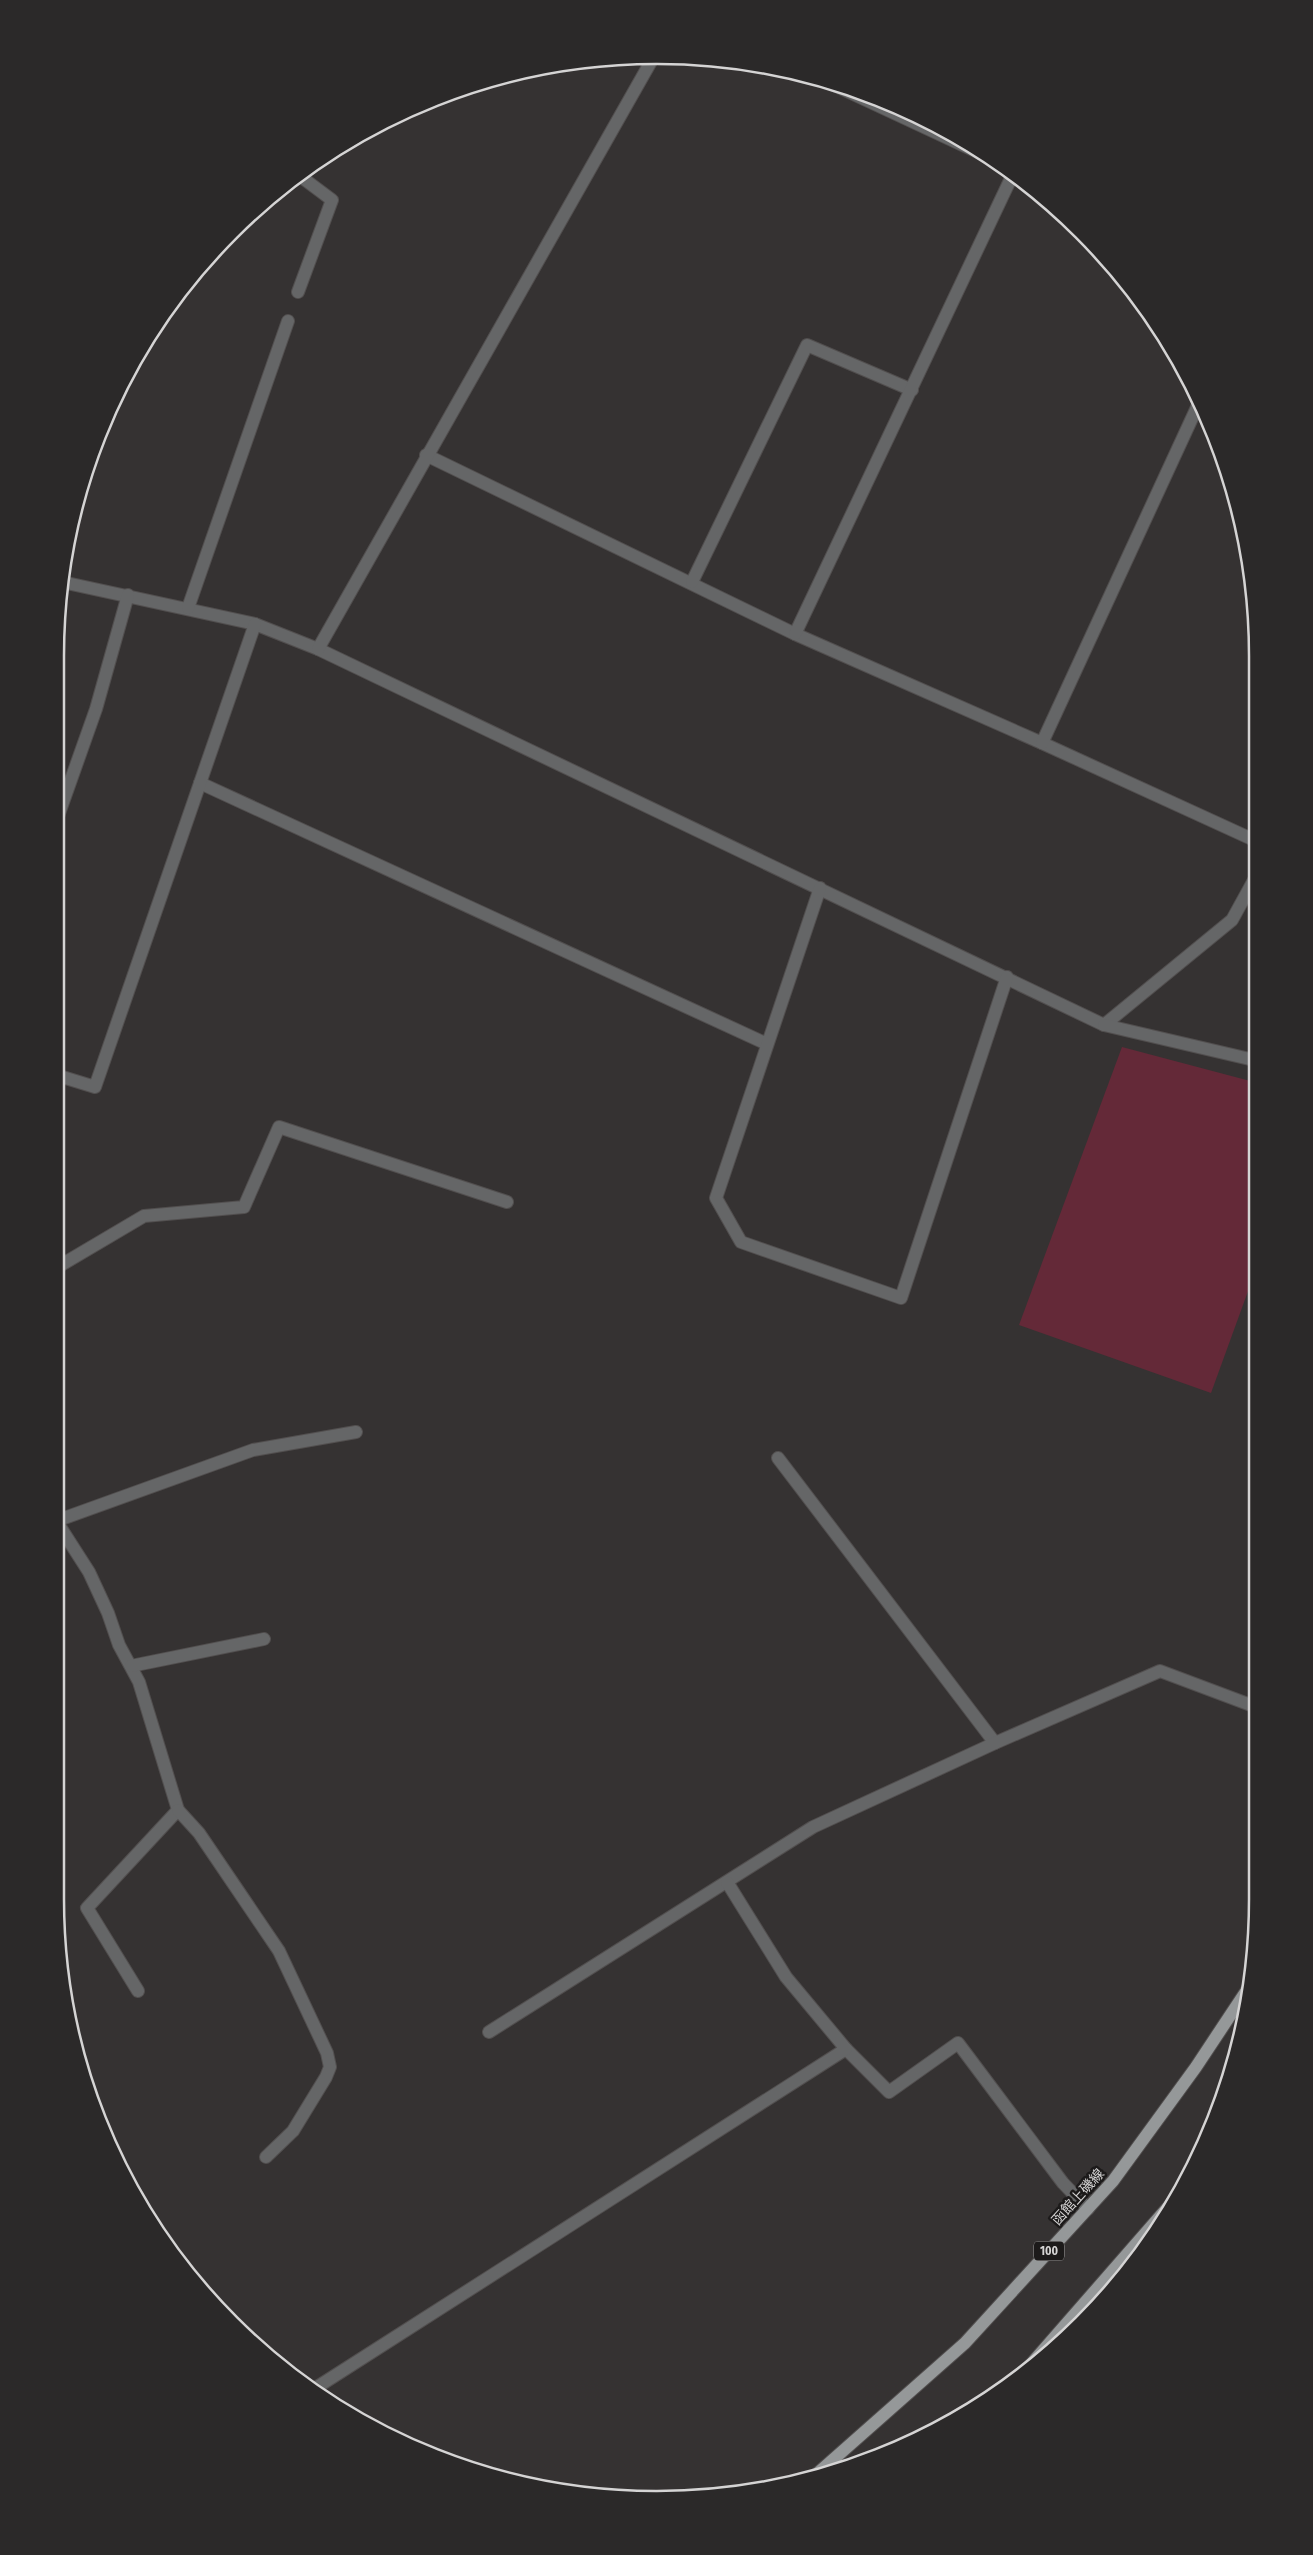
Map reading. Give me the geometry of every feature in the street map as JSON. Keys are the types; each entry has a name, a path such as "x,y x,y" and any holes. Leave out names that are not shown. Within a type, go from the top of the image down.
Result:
{"main road":[{"name":"函館上磯線","path":"825,2466 965,2343 1113,2181 1196,2067 1240,1999"},
{"path":"1055,2337 1145,2234"}],"street":[{"path":"318,648 649,64"},
{"path":"298,292 332,200 305,180"},
{"path":"795,634 1010,181"},
{"path":"188,608 288,321"},
{"path":"692,582 807,345 912,390"},
{"path":"1042,743 1195,411"},
{"path":"426,455 692,582 795,634 1042,743 1249,838"},
{"path":"69,583 255,624 318,648 1104,1025 1249,1059"},
{"path":"64,799 96,709 128,595"},
{"path":"64,1077 95,1087 255,624"},
{"path":"200,783 767,1044"},
{"path":"820,888 716,1198 741,1242 901,1298 1007,977"},
{"path":"1104,1025 1232,920 1249,889"},
{"path":"64,1263 144,1216 244,1207 279,1127 507,1202"},
{"path":"64,1517 253,1450 356,1432"},
{"path":"778,1458 996,1743"},
{"path":"64,1533 89,1572 120,1645 139,1682 178,1810 199,1833 279,1951 327,2053 330,2067 326,2077 293,2131 266,2157"},
{"path":"131,1666 264,1639"},
{"path":"489,2032 813,1827 996,1743 1160,1671 1249,1704"},
{"path":"138,1991 87,1908 178,1810"},
{"path":"727,1882 786,1977 846,2049 889,2092 958,2043 1063,2183 1088,2209"},
{"path":"319,2386 846,2049"}],"shaded area":[{"path":"1122,1047 1249,1081 1249,1288 1211,1393 1019,1325"}]}
